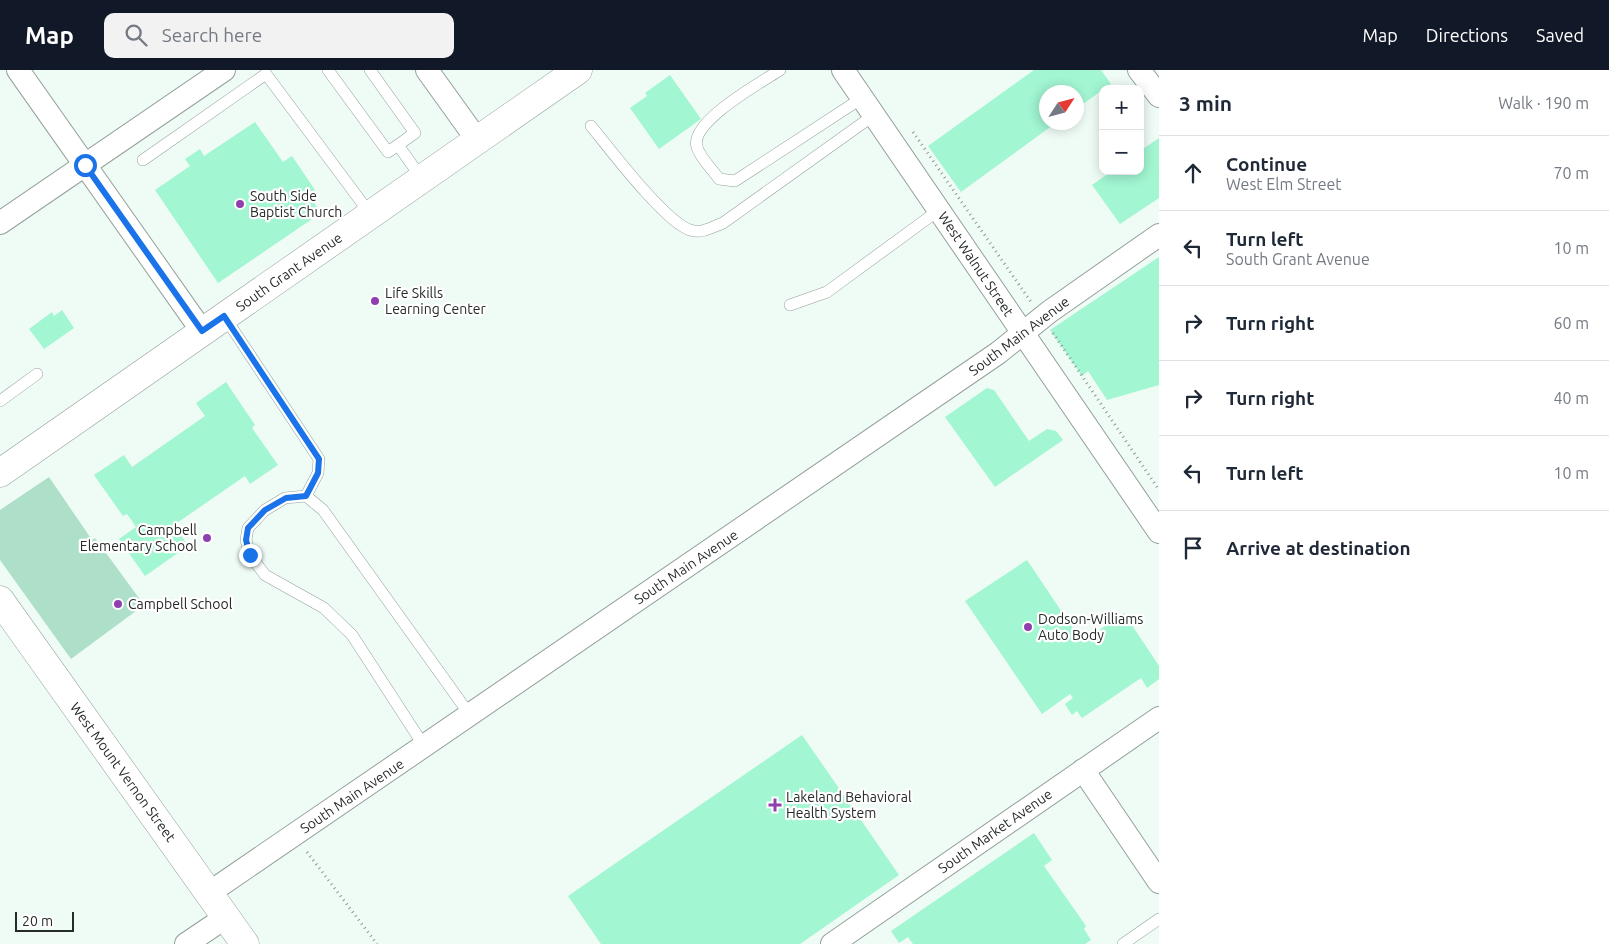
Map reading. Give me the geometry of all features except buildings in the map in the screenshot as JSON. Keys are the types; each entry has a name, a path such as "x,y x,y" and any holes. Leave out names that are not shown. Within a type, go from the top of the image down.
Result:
{"main road":[{"name":"South Grant Avenue","path":"0,472 578,70"},
{"name":"West Mount Vernon Street","path":"0,600 246,944"}],"street":[{"path":"18,70 202,331"},
{"path":"0,223 224,70"},
{"path":"426,70 478,141"},
{"name":"West Walnut Street","path":"843,70 1159,532"},
{"path":"1139,70 1159,96"},
{"name":"South Main Avenue","path":"209,893 990,359 1023,332 1159,235"},
{"name":"South Market Avenue","path":"832,944 1159,718"},
{"path":"1083,770 1159,882"},
{"path":"186,944 226,917"}],"lane":[{"path":"328,70 388,152 415,133 370,70"},
{"path":"780,70 728,104 710,118 702,129 697,138 696,147 719,179 734,181 868,106"},
{"path":"143,160 266,74 370,215"},
{"path":"591,126 634,179 670,216 688,230 701,232 723,223 868,106"},
{"path":"398,146 422,179"},
{"path":"790,305 827,292 939,210"},
{"path":"224,316 319,459 318,473 306,496"},
{"path":"0,401 37,374"},
{"path":"424,746 394,696 352,635 324,608 265,575 250,555 246,540 248,528 265,510 286,498 306,496 323,510 391,601 470,715"},
{"path":"1123,944 1159,919"}],"path":[{"path":"912,129 1032,303"},
{"path":"1050,330 1159,490"},
{"path":"307,852 377,944"}],"green space":[{"path":"49,477 92,540 95,538 144,605 71,659 0,560 0,510"}],"place":[{"name":"South Side Baptist Church","path":"240,204"},
{"name":"Life Skills Learning Center","path":"375,301"},
{"name":"Campbell Elementary School","path":"207,538"},
{"name":"Campbell School","path":"118,604"},
{"name":"Dodson-Williams Auto Body","path":"1028,627"},
{"name":"Lakeland Behavioral Health System","path":"775,805"}],"route":[{"path":"85,165 202,331 224,316 319,459 318,473 306,496 286,498 265,510 248,528 246,540 250,555"}]}
